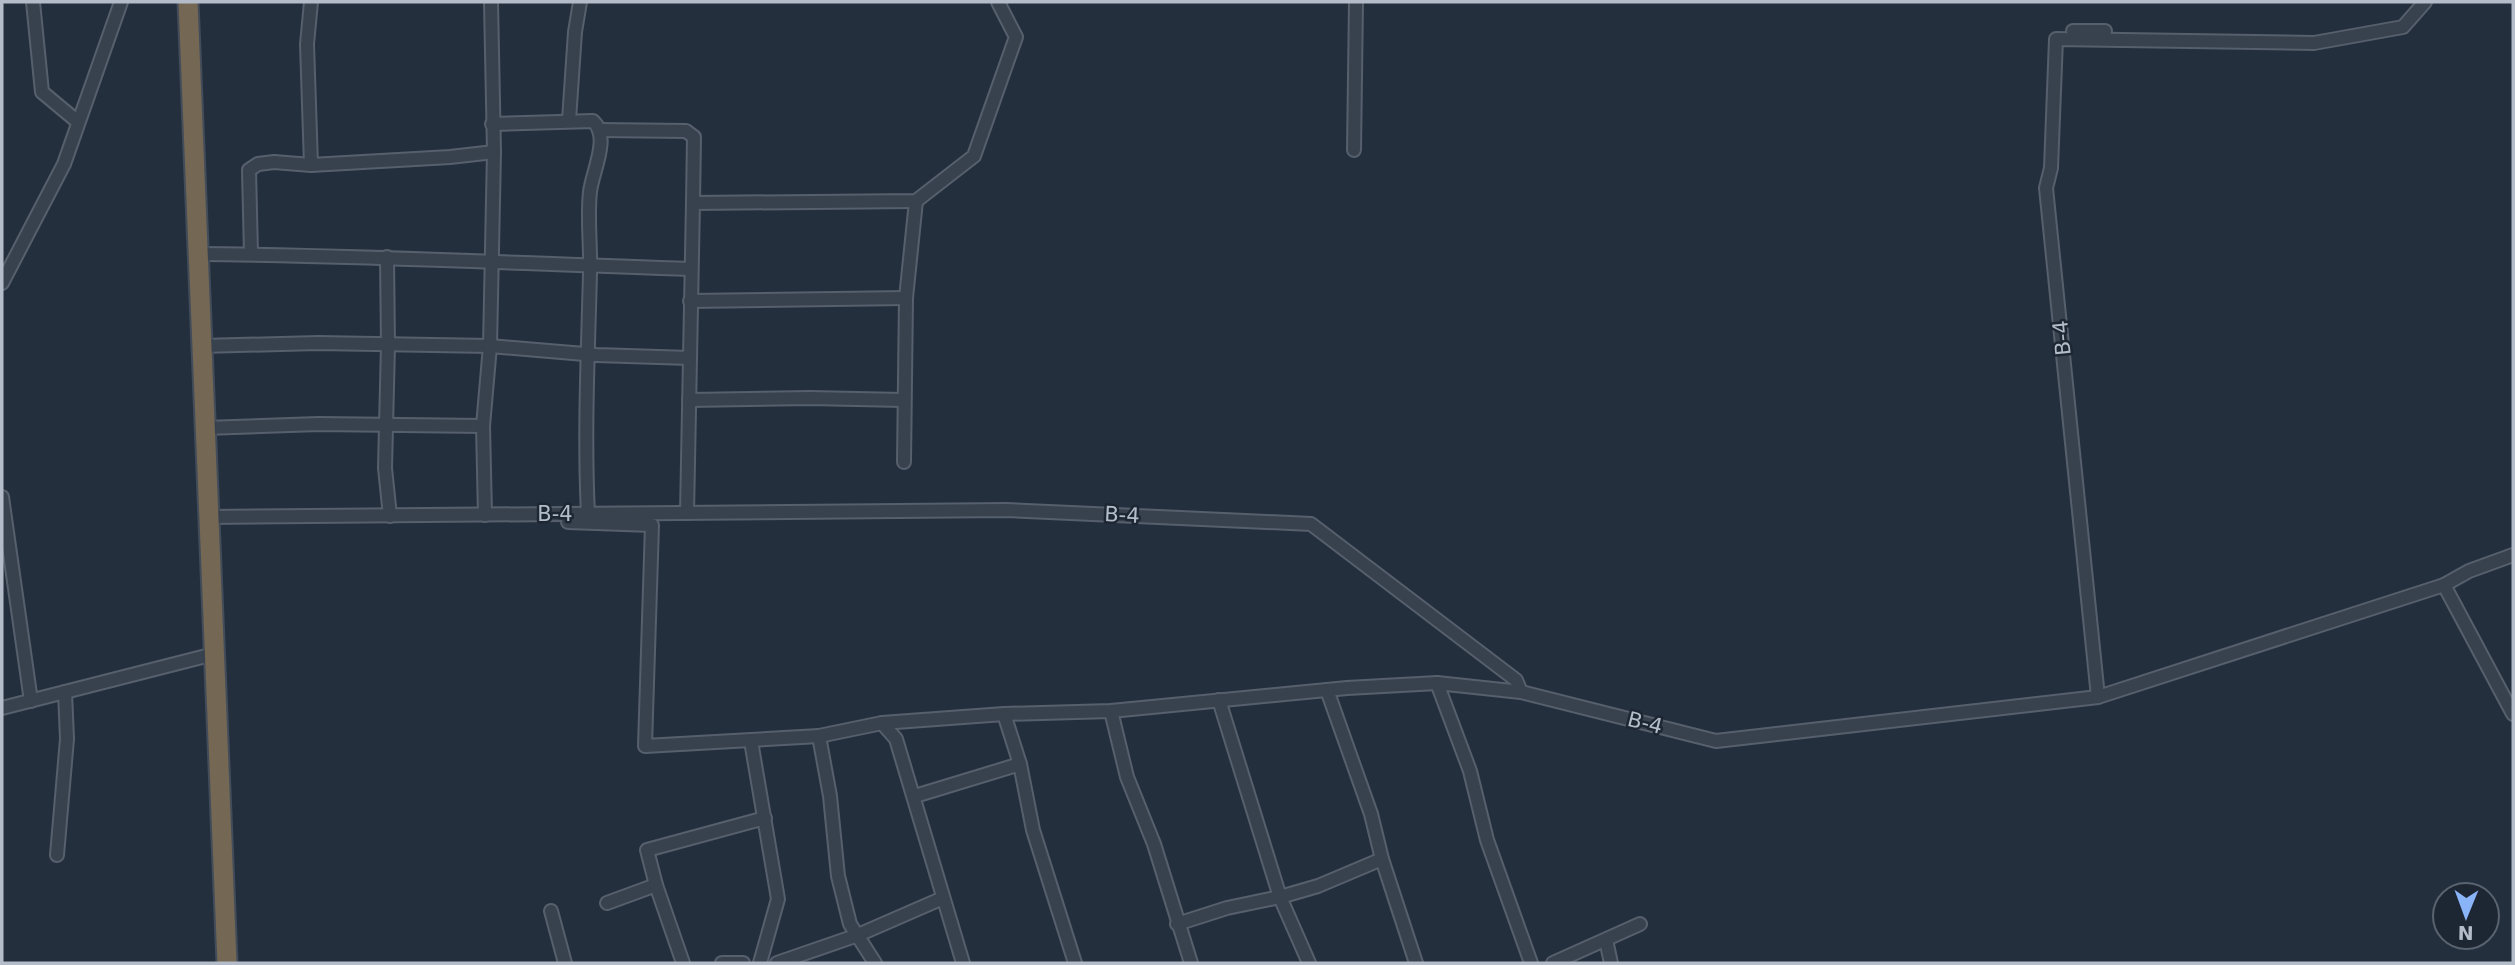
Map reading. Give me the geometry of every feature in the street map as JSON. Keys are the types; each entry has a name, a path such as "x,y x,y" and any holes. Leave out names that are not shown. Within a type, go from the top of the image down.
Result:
{"highway":[{"path":"188,2 227,963"}],"street":[{"path":"33,2 42,92 78,122"},
{"path":"2,283 64,164 121,2"},
{"path":"311,2 307,44 311,165"},
{"path":"485,515 484,426 490,346 494,152 491,2"},
{"path":"569,120 575,32 580,2"},
{"path":"693,203 916,201 974,156 1016,37 999,2"},
{"path":"1354,150 1356,2"},
{"path":"2073,30 2296,36 2403,27 2425,2"},
{"name":"B-4","path":"209,517 1007,510 1311,524 1516,680 1521,692 1716,741 2098,697 2046,188 2051,168 2056,39 2314,43 2403,27"},
{"path":"492,124 593,121 601,135 590,192 586,465 588,514"},
{"path":"599,130 686,131 694,137 687,513"},
{"path":"251,254 249,170 258,164 275,162 311,165 494,152"},
{"path":"905,462 906,298 916,201"},
{"path":"198,254 387,257 491,264 691,269"},
{"path":"387,257 385,468 395,516 652,525 645,746 819,736 882,723 1004,714 1111,711 1327,690 1437,683 1521,692"},
{"path":"690,302 906,298"},
{"path":"202,346 318,343 490,346 588,355 690,358"},
{"path":"689,400 905,400"},
{"path":"205,428 319,424 484,426"},
{"path":"2,497 30,701"},
{"path":"2098,697 2444,585 2469,571 2513,555"},
{"path":"2444,585 2513,713"},
{"path":"2,708 214,654"},
{"path":"1437,683 1470,771 1487,840 1531,963"},
{"path":"1327,690 1371,814 1381,859 1416,963"},
{"path":"57,855 67,739 65,692"},
{"path":"1219,700 1280,897 1309,963"},
{"path":"1111,711 1127,777 1154,844 1191,963"},
{"path":"1004,714 1020,764 1033,830 1075,963"},
{"path":"882,723 896,739 963,963"},
{"path":"819,736 830,796 838,876 850,924 875,963"},
{"path":"751,740 778,899 760,963"},
{"path":"915,796 1020,764"},
{"path":"683,963 656,886 647,850 765,818"},
{"path":"1177,925 1227,908 1318,886 1381,859"},
{"path":"607,903 656,886"},
{"path":"776,963 858,935 943,898"},
{"path":"551,911 565,963"},
{"path":"1553,963 1640,923"},
{"path":"1606,940 1611,963"},
{"path":"722,963 740,963"}]}
